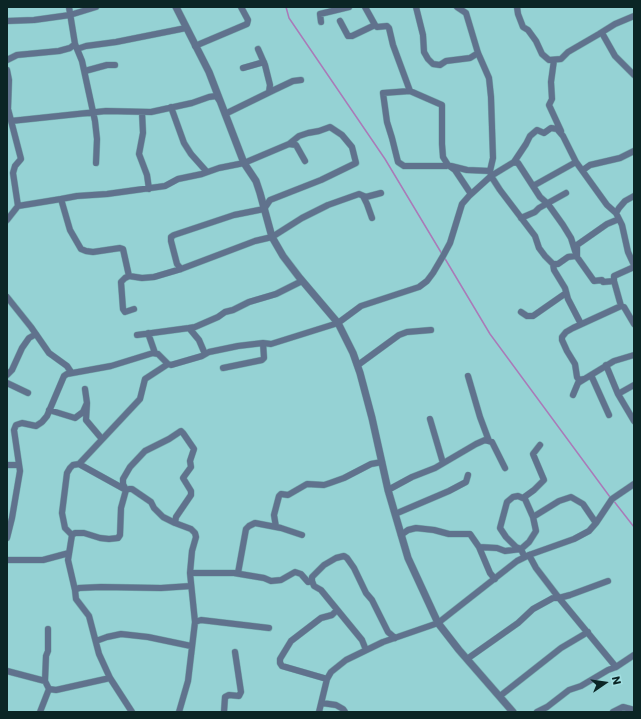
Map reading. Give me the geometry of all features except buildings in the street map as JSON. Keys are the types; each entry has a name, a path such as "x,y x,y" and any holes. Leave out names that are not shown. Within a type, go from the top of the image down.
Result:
{"street":[{"path":"69,7 76,47 85,71 93,112 97,139 96,163"},
{"path":"7,21 34,20 70,15 91,10 96,7"},
{"path":"176,7 209,72 244,163 256,181 272,237 283,256 302,281 338,322 354,353 372,418 388,490 408,558 438,623 466,659 513,712"},
{"path":"195,46 247,24 248,20 241,7"},
{"path":"321,22 320,14 349,7"},
{"path":"365,7 374,25"},
{"path":"416,7 423,35 424,52 433,64 440,65 446,61 470,58 478,53"},
{"path":"457,7 466,10 478,53 489,78 493,158 491,174 535,236 539,248 554,264 554,270 565,288 568,299 581,324"},
{"path":"517,7 521,23 536,41 542,54 549,60 561,59 574,48 615,24 634,16"},
{"path":"340,21 348,36 352,36 374,25 377,27 387,26 389,28 393,45 410,91"},
{"path":"7,66 8,60 17,56 116,42 186,28"},
{"path":"602,33 615,56 634,75"},
{"path":"258,49 264,62 270,85 269,92"},
{"path":"554,60 551,82 552,99 550,105 576,162 607,205 618,216 622,225 628,252 634,266 614,276 614,280 621,306 624,307 634,324"},
{"path":"243,68 264,62"},
{"path":"85,71 107,65 115,65"},
{"path":"7,70 9,80 8,109 21,159 15,166 12,173 18,206"},
{"path":"225,114 293,81 301,80"},
{"path":"471,194 455,170 449,165 443,157 442,105 410,91 383,94 387,122 398,162 404,166 449,165 491,174"},
{"path":"11,121 93,112 152,112 192,103 209,97 216,96 220,100"},
{"path":"171,107 184,143 191,154 207,172"},
{"path":"142,112 143,134 139,154 147,175 150,189"},
{"path":"7,220 18,206 77,196 107,194 165,186 178,179 244,163 289,144 299,136 319,131 330,126 342,135 352,147 356,163 321,180 270,200 264,209 234,215 171,237 170,241 177,264 181,269"},
{"path":"72,535 65,528 62,513 63,494 67,473 73,465 78,464 140,399 145,379 168,364 171,365 196,358 209,352 232,347 263,343 271,344 338,322 360,306 419,287 427,281 433,273 450,243 462,204 471,194 491,174 514,162 530,136 537,130 544,133 548,128 555,128 564,136"},
{"path":"289,144 296,146 305,161"},
{"path":"583,170 590,165 620,158 634,151"},
{"path":"514,162 518,163 540,197 548,204 570,238 578,257 594,281 602,280 603,282 614,280"},
{"path":"533,186 576,162"},
{"path":"134,309 125,312 123,309 121,282 129,276 142,278 154,277 181,269 255,241 272,237 302,218 328,205 359,194 363,196 381,193"},
{"path":"521,218 528,216 566,193"},
{"path":"363,196 372,218"},
{"path":"578,257 577,245 618,216 619,208 625,201 634,196"},
{"path":"61,199 70,230 81,249 93,252 120,248 123,249 129,276"},
{"path":"554,264 561,263 568,257 578,257"},
{"path":"137,335 189,328 218,317 225,312 233,310 249,302 276,294 302,281"},
{"path":"521,312 527,316 534,316 566,293"},
{"path":"7,297 49,353 67,366 71,372"},
{"path":"584,380 579,380 577,377 575,364 567,352 562,337 566,332 581,324 621,306"},
{"path":"189,328 199,340 206,354"},
{"path":"358,365 399,335 406,332 431,330"},
{"path":"148,333 155,353 168,364"},
{"path":"7,375 12,370 22,348 29,338 36,334"},
{"path":"222,368 262,360 264,358 263,343"},
{"path":"7,538 19,476 14,430 16,426 22,423 39,425 49,410 64,376 71,372 111,366 142,355 155,353"},
{"path":"573,395 578,383 591,374 614,361 634,355"},
{"path":"606,365 618,394 634,421"},
{"path":"591,374 609,415"},
{"path":"468,376 480,417 489,440 492,442 505,468"},
{"path":"7,383 28,393"},
{"path":"618,394 634,385"},
{"path":"85,389 87,403 86,420 102,439"},
{"path":"49,410 75,418 83,412 87,403"},
{"path":"430,419 443,463"},
{"path":"72,535 75,533 84,533 100,538 118,538 120,535 121,508 126,490 123,480 130,467 145,451 181,431 184,433 194,449 190,461 192,467 183,478 191,493 176,517 175,523"},
{"path":"388,490 443,463 476,444 489,440"},
{"path":"523,498 544,480 537,467 534,454 540,445"},
{"path":"276,527 274,515 279,496 281,494 288,495 307,484 324,485 344,478 371,464 382,462"},
{"path":"78,464 126,490 132,489 151,502 154,508 163,516 175,523 191,529 195,533 196,537 192,551 190,573 195,622 188,681 180,712"},
{"path":"7,465 19,465"},
{"path":"395,514 466,482 468,475"},
{"path":"320,712 327,679 331,672 346,660 383,642 438,623 517,561 582,535 596,523 612,499 634,484"},
{"path":"480,547 497,548 505,551 520,550 535,534 536,528 533,516 523,498 518,496 513,497 507,502 500,528 506,537 516,547 520,550 527,556 559,598 616,667"},
{"path":"533,516 558,501 571,497 583,504 596,523"},
{"path":"238,573 246,529 249,526 255,523 276,527 302,535"},
{"path":"401,535 408,530 416,528 450,534 470,534 480,547 490,573 495,579"},
{"path":"72,535 68,560 76,599 89,616 99,654 110,678 132,712"},
{"path":"7,560 44,560 69,553"},
{"path":"366,650 362,640 321,590 314,586 312,581 312,577 324,565 336,558 344,556 347,558 354,568 366,593 372,600 388,632 395,638"},
{"path":"190,573 238,573 264,578 271,581 281,580 295,572 301,574 308,582 312,581"},
{"path":"466,659 518,623 533,609 553,598 570,595 608,581"},
{"path":"75,590 79,588 101,587 161,588 191,586"},
{"path":"327,679 282,666 280,659 291,641 321,618 332,615 337,610"},
{"path":"195,622 201,620 269,628"},
{"path":"40,712 49,689 45,681 48,629"},
{"path":"500,696 561,648 588,632"},
{"path":"96,641 121,634 148,637 191,646"},
{"path":"224,712 225,697 229,695 239,696 241,692 235,652"},
{"path":"537,712 547,707 569,690 581,686 616,667 634,655"},
{"path":"7,671 45,681"},
{"path":"49,689 56,690 110,678"},
{"path":"322,703 336,705 345,712"},
{"path":"613,712 623,707 634,710"}],"waterway":[{"path":"286,7 289,18 385,159 442,254"},
{"path":"444,257 490,334 610,497"},
{"path":"613,500 634,527"}]}
